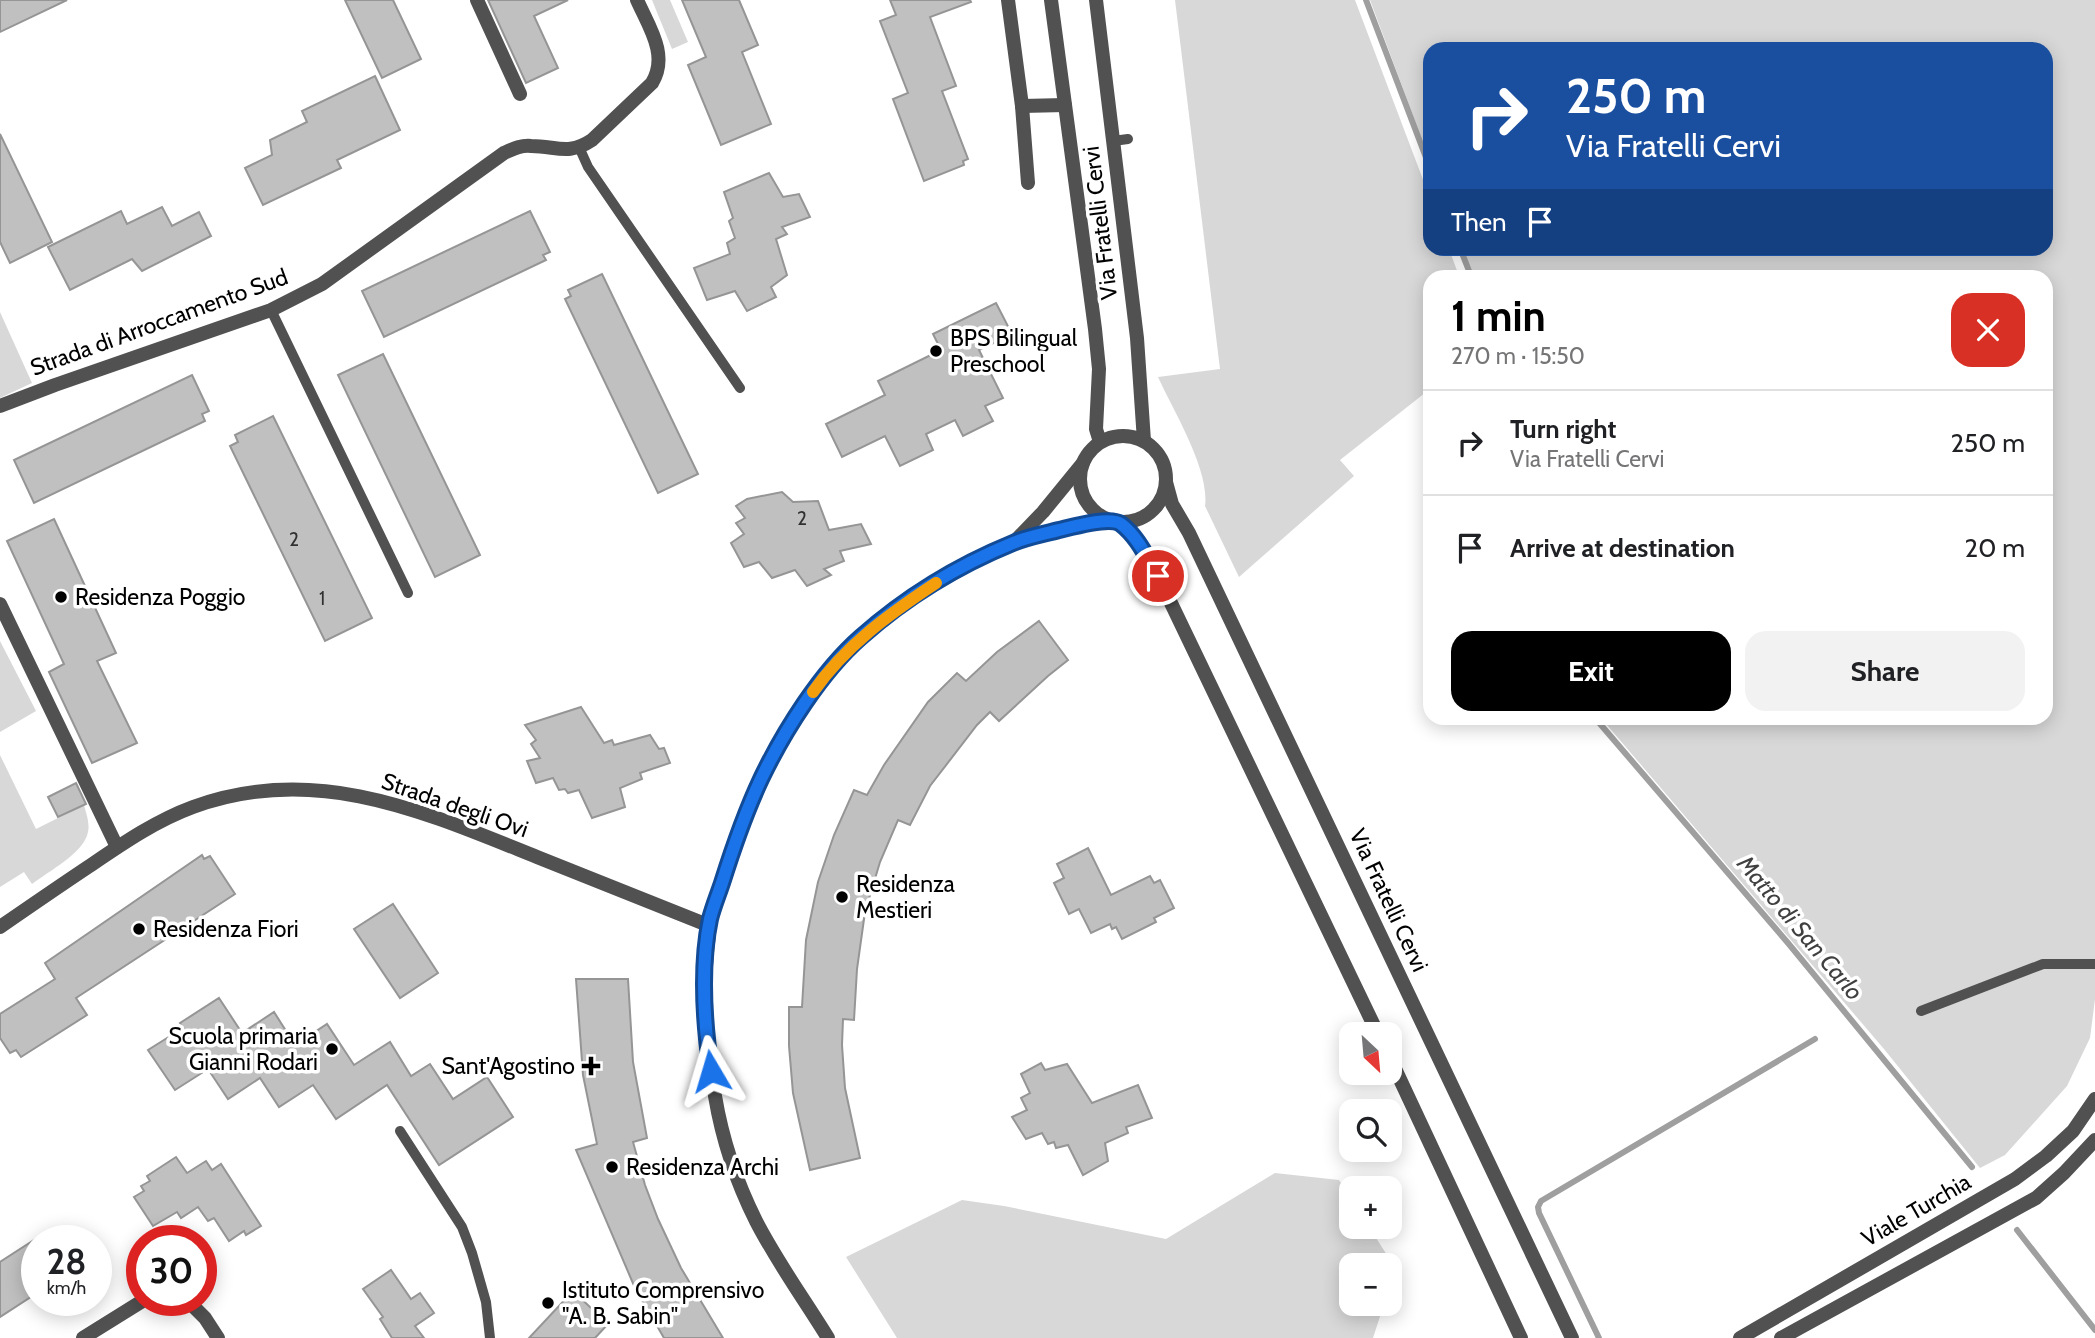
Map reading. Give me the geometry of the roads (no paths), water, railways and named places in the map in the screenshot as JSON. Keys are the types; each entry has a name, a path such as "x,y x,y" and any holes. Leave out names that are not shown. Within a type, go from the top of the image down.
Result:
{"street":[{"path":"477,0 520,94"},
{"path":"581,147 592,140 652,83 659,72 658,48 637,0"},
{"path":"1008,0 1028,183"},
{"name":"Via Fratelli Cervi","path":"1051,0 1095,329 1099,369 1096,429 1100,442"},
{"name":"Via Fratelli Cervi","path":"1096,0 1137,338 1144,441"},
{"path":"1021,106 1065,104"},
{"name":"Strada di Arroccamento Sud","path":"0,407 55,385 271,310 322,284 504,153 522,146 562,150 581,147"},
{"path":"828,1338 755,1218 739,1182 724,1135 707,1045 704,983 710,919 741,825 762,778 797,715 838,660 887,617 940,581 1014,542 1068,528 1133,522 1146,516 1157,508 1164,496 1164,463 1158,453 1144,441 1127,436 1100,442 1043,512 1014,542"},
{"path":"1083,463 1080,481 1084,498 1096,513 1116,522 1138,543 1158,576 1372,1022"},
{"name":"Via Fratelli Cervi","path":"1166,482 1172,504 1189,533 1572,1338"},
{"path":"0,604 117,847"},
{"name":"Strada degli Ovi","path":"0,927 163,819 225,797 287,789 359,796 403,806 710,926"},
{"path":"1402,1084 1521,1338"},
{"name":"Viale Turchia","path":"1741,1338 2015,1179 2046,1156 2073,1130 2095,1099"},
{"name":"Viale Turchia","path":"1781,1338 2036,1198 2095,1140"},
{"path":"83,1338 126,1311"},
{"path":"203,1316 218,1338"}],"lane":[{"path":"1113,141 1128,139"},
{"path":"581,147 588,167 740,388"},
{"path":"271,310 408,593"},
{"path":"1921,1012 2043,964 2095,964"},
{"path":"400,1131 462,1227 486,1302 490,1338"}],"waterway":[{"name":"Matto di San Carlo","path":"1366,0 1423,150"},
{"name":"Matto di San Carlo","path":"1463,256 1469,270"},
{"name":"Matto di San Carlo","path":"1601,725 1788,943 1972,1167"},
{"path":"1599,1338 1539,1213 1541,1201 1815,1039"},
{"name":"Matto di San Carlo","path":"2017,1230 2095,1330"}],"place":[{"name":"BPS Bilingual Preschool","path":"936,351"},
{"name":"Residenza Poggio","path":"61,597"},
{"name":"Residenza Mestieri","path":"842,897"},
{"name":"Residenza Fiori","path":"139,929"},
{"name":"Scuola primaria Gianni Rodari","path":"332,1049"},
{"name":"Sant'Agostino","path":"591,1066"},
{"name":"Residenza Archi","path":"612,1167"},
{"name":"Istituto Comprensivo \"A. B. Sabin\"","path":"548,1303"}]}
